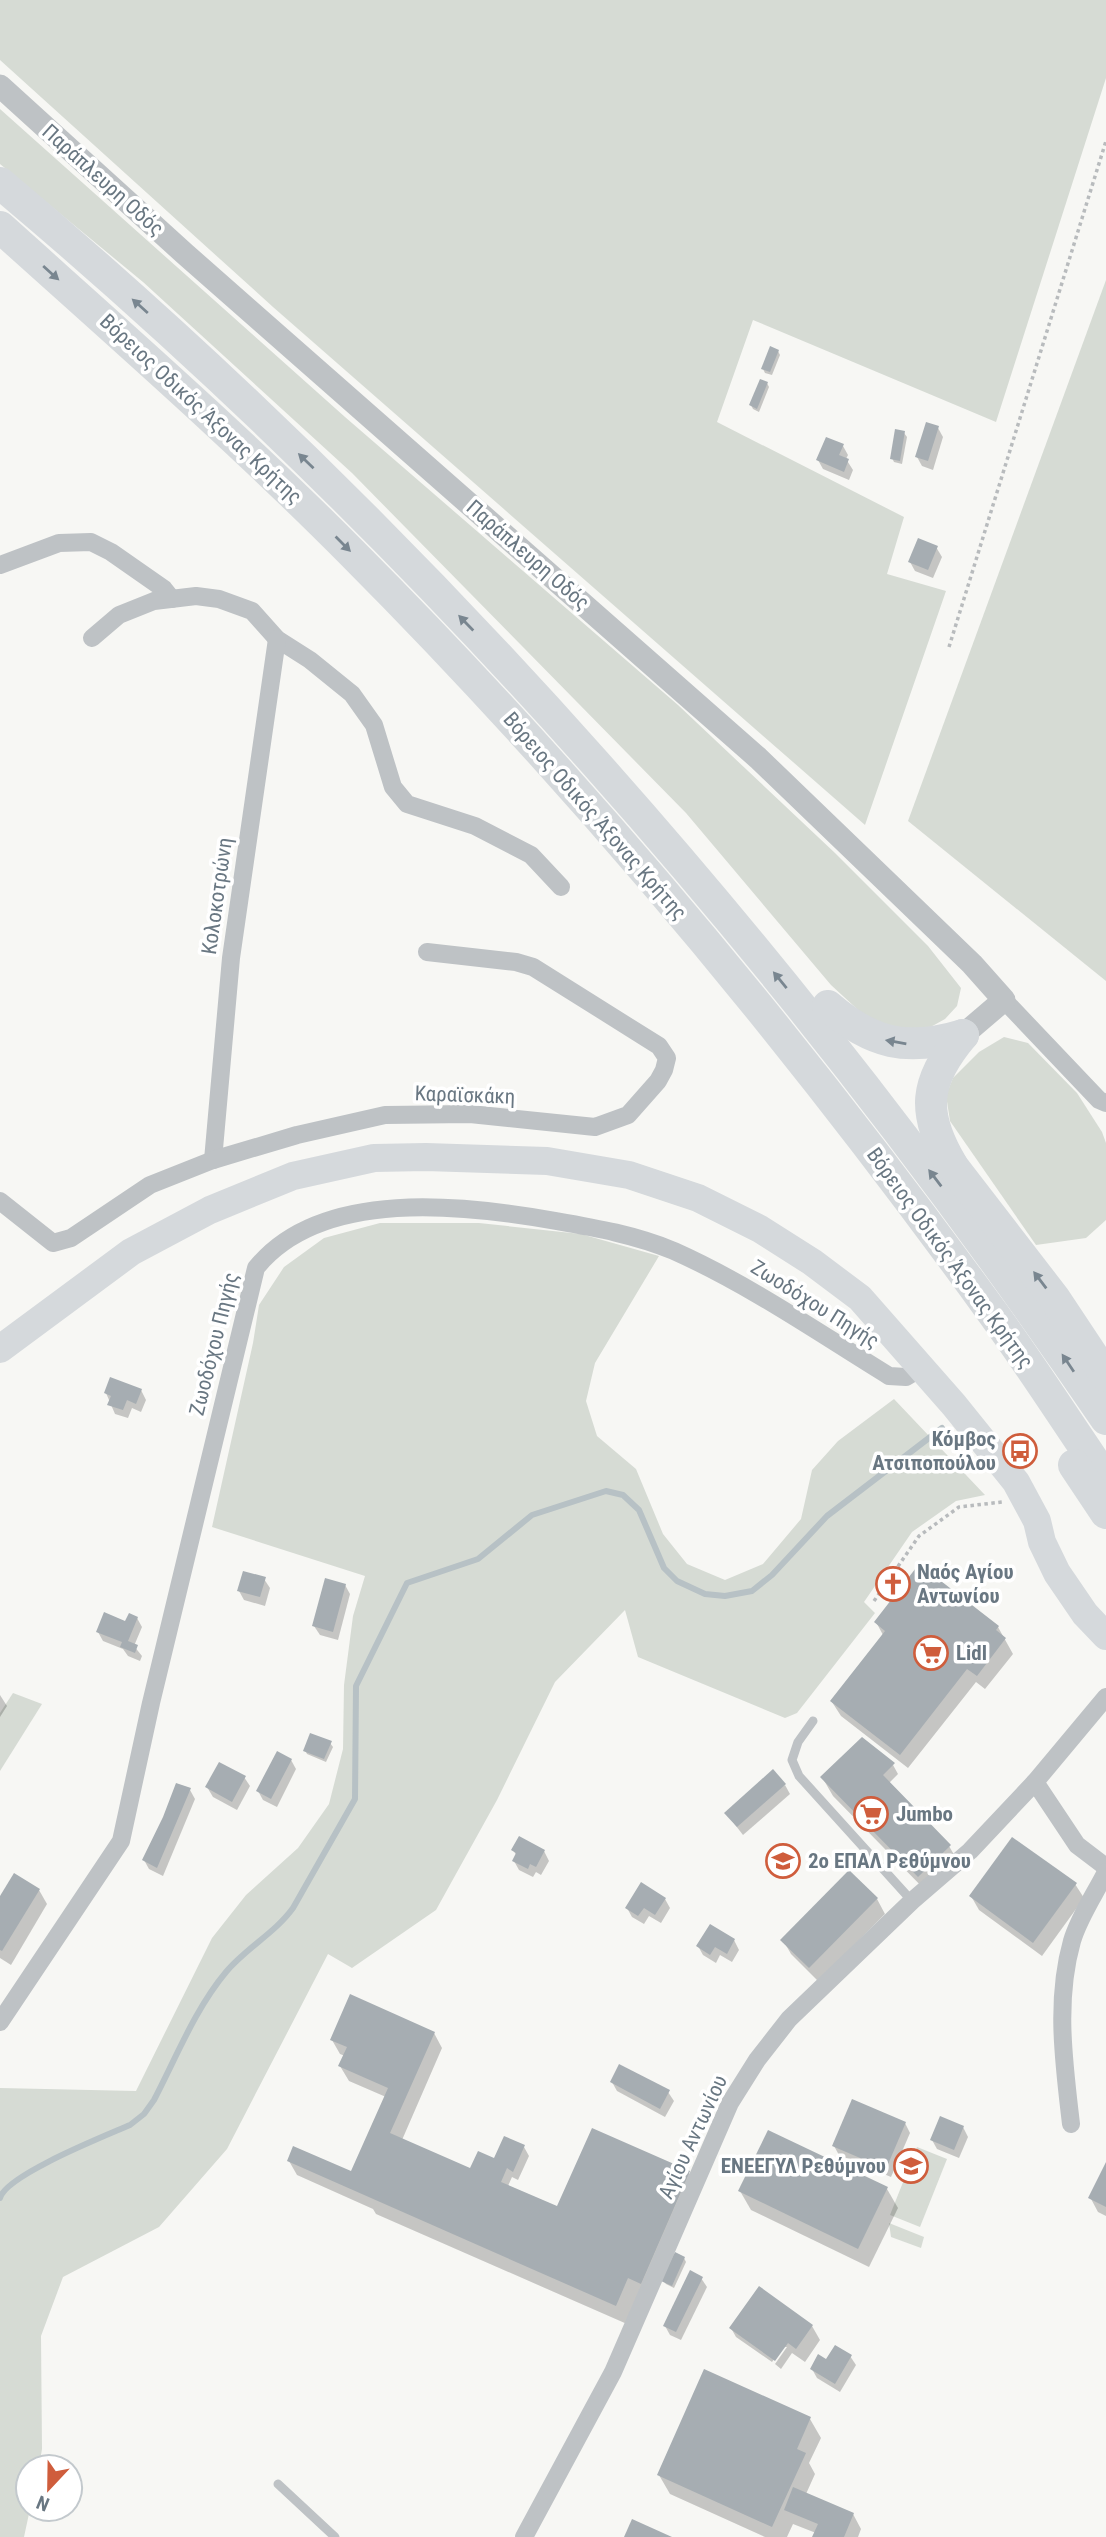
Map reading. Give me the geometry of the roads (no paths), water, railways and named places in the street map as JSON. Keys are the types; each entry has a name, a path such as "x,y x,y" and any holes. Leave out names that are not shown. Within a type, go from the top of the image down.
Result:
{"highway":[{"name":"Βόρειος Οδικός Άξονας Κρήτης","path":"0,183 252,408 377,530 513,672 646,820 817,1025 1024,1300 1106,1419"},
{"name":"Βόρειος Οδικός Άξονας Κρήτης","path":"0,227 230,433 355,556 489,696 620,841 788,1042 995,1317 1106,1479"},
{"path":"513,672 599,744 659,807 774,937 1055,1299 1106,1376"},
{"path":"489,696 549,785 738,1012 884,1197 1000,1356 1106,1513"},
{"path":"828,1006 850,1025 876,1038 905,1045 935,1043 963,1035"},
{"path":"952,1165 937,1140 930,1112 933,1083 940,1066 944,1057 963,1035"}],"main road":[{"path":"0,1349 131,1252 210,1210 293,1176 374,1158 476,1157 547,1161 629,1175 698,1198 761,1229 860,1298 1016,1482 1037,1521 1042,1542 1057,1573 1085,1614 1106,1636"}],"street":[{"name":"Παράπλευρη Οδός","path":"0,86 184,254 758,758 972,964 1004,1000"},
{"path":"0,565 59,543 91,542 111,552 164,589 172,599"},
{"path":"92,638 119,615 154,601 197,596 219,599 252,611 277,639 310,660 352,694 374,725 393,787 407,804 475,825 531,855 561,887"},
{"name":"Κολοκοτρώνη","path":"213,1160 231,958 277,639"},
{"name":"Καραϊσκάκη","path":"0,1201 53,1243 71,1238 150,1185 213,1160 297,1135 385,1115 470,1114 595,1127 628,1115 664,1070 667,1058 659,1046 533,967 516,962 427,952"},
{"path":"963,1035 1004,1000 1099,1100 1106,1103"},
{"name":"Ζωοδόχου Πηγής","path":"0,2022 121,1841 151,1703 256,1268 276,1246 310,1227 383,1209 420,1206 460,1207 606,1230 640,1238 734,1280 889,1376 906,1377 921,1368"},
{"name":"Αγίου Αντωνίου","path":"524,2537 613,2372 730,2104 757,2060 789,2019 912,1901 970,1851 1035,1782 1106,1697"},
{"path":"1035,1782 1077,1845 1106,1867"},
{"path":"1072,2124 1063,2052 1063,1982 1073,1938 1106,1872"}],"lane":[{"path":"813,1721 798,1742 792,1760 799,1776 912,1901"},
{"path":"278,2484 335,2537"}],"waterway":[{"path":"0,2198 19,2178 79,2147 130,2125 144,2114 215,1986 234,1963 278,1925 293,1908 355,1799 356,1686 407,1583 478,1559 532,1515 606,1491 623,1495 639,1510 664,1568 677,1581 705,1594 725,1596 752,1591 772,1575 827,1516 942,1428"}],"place":[{"name":"Κόμβος Ατσιποπούλου","path":"1020,1451"},
{"name":"Ναός Αγίου Αντωνίου","path":"893,1584"},
{"name":"Lidl","path":"931,1653"},
{"name":"Jumbo","path":"871,1814"},
{"name":"2ο ΕΠΑΛ Ρεθύμνου","path":"783,1861"},
{"name":"ΕΝΕΕΓΥΛ Ρεθύμνου","path":"911,2166"}]}
